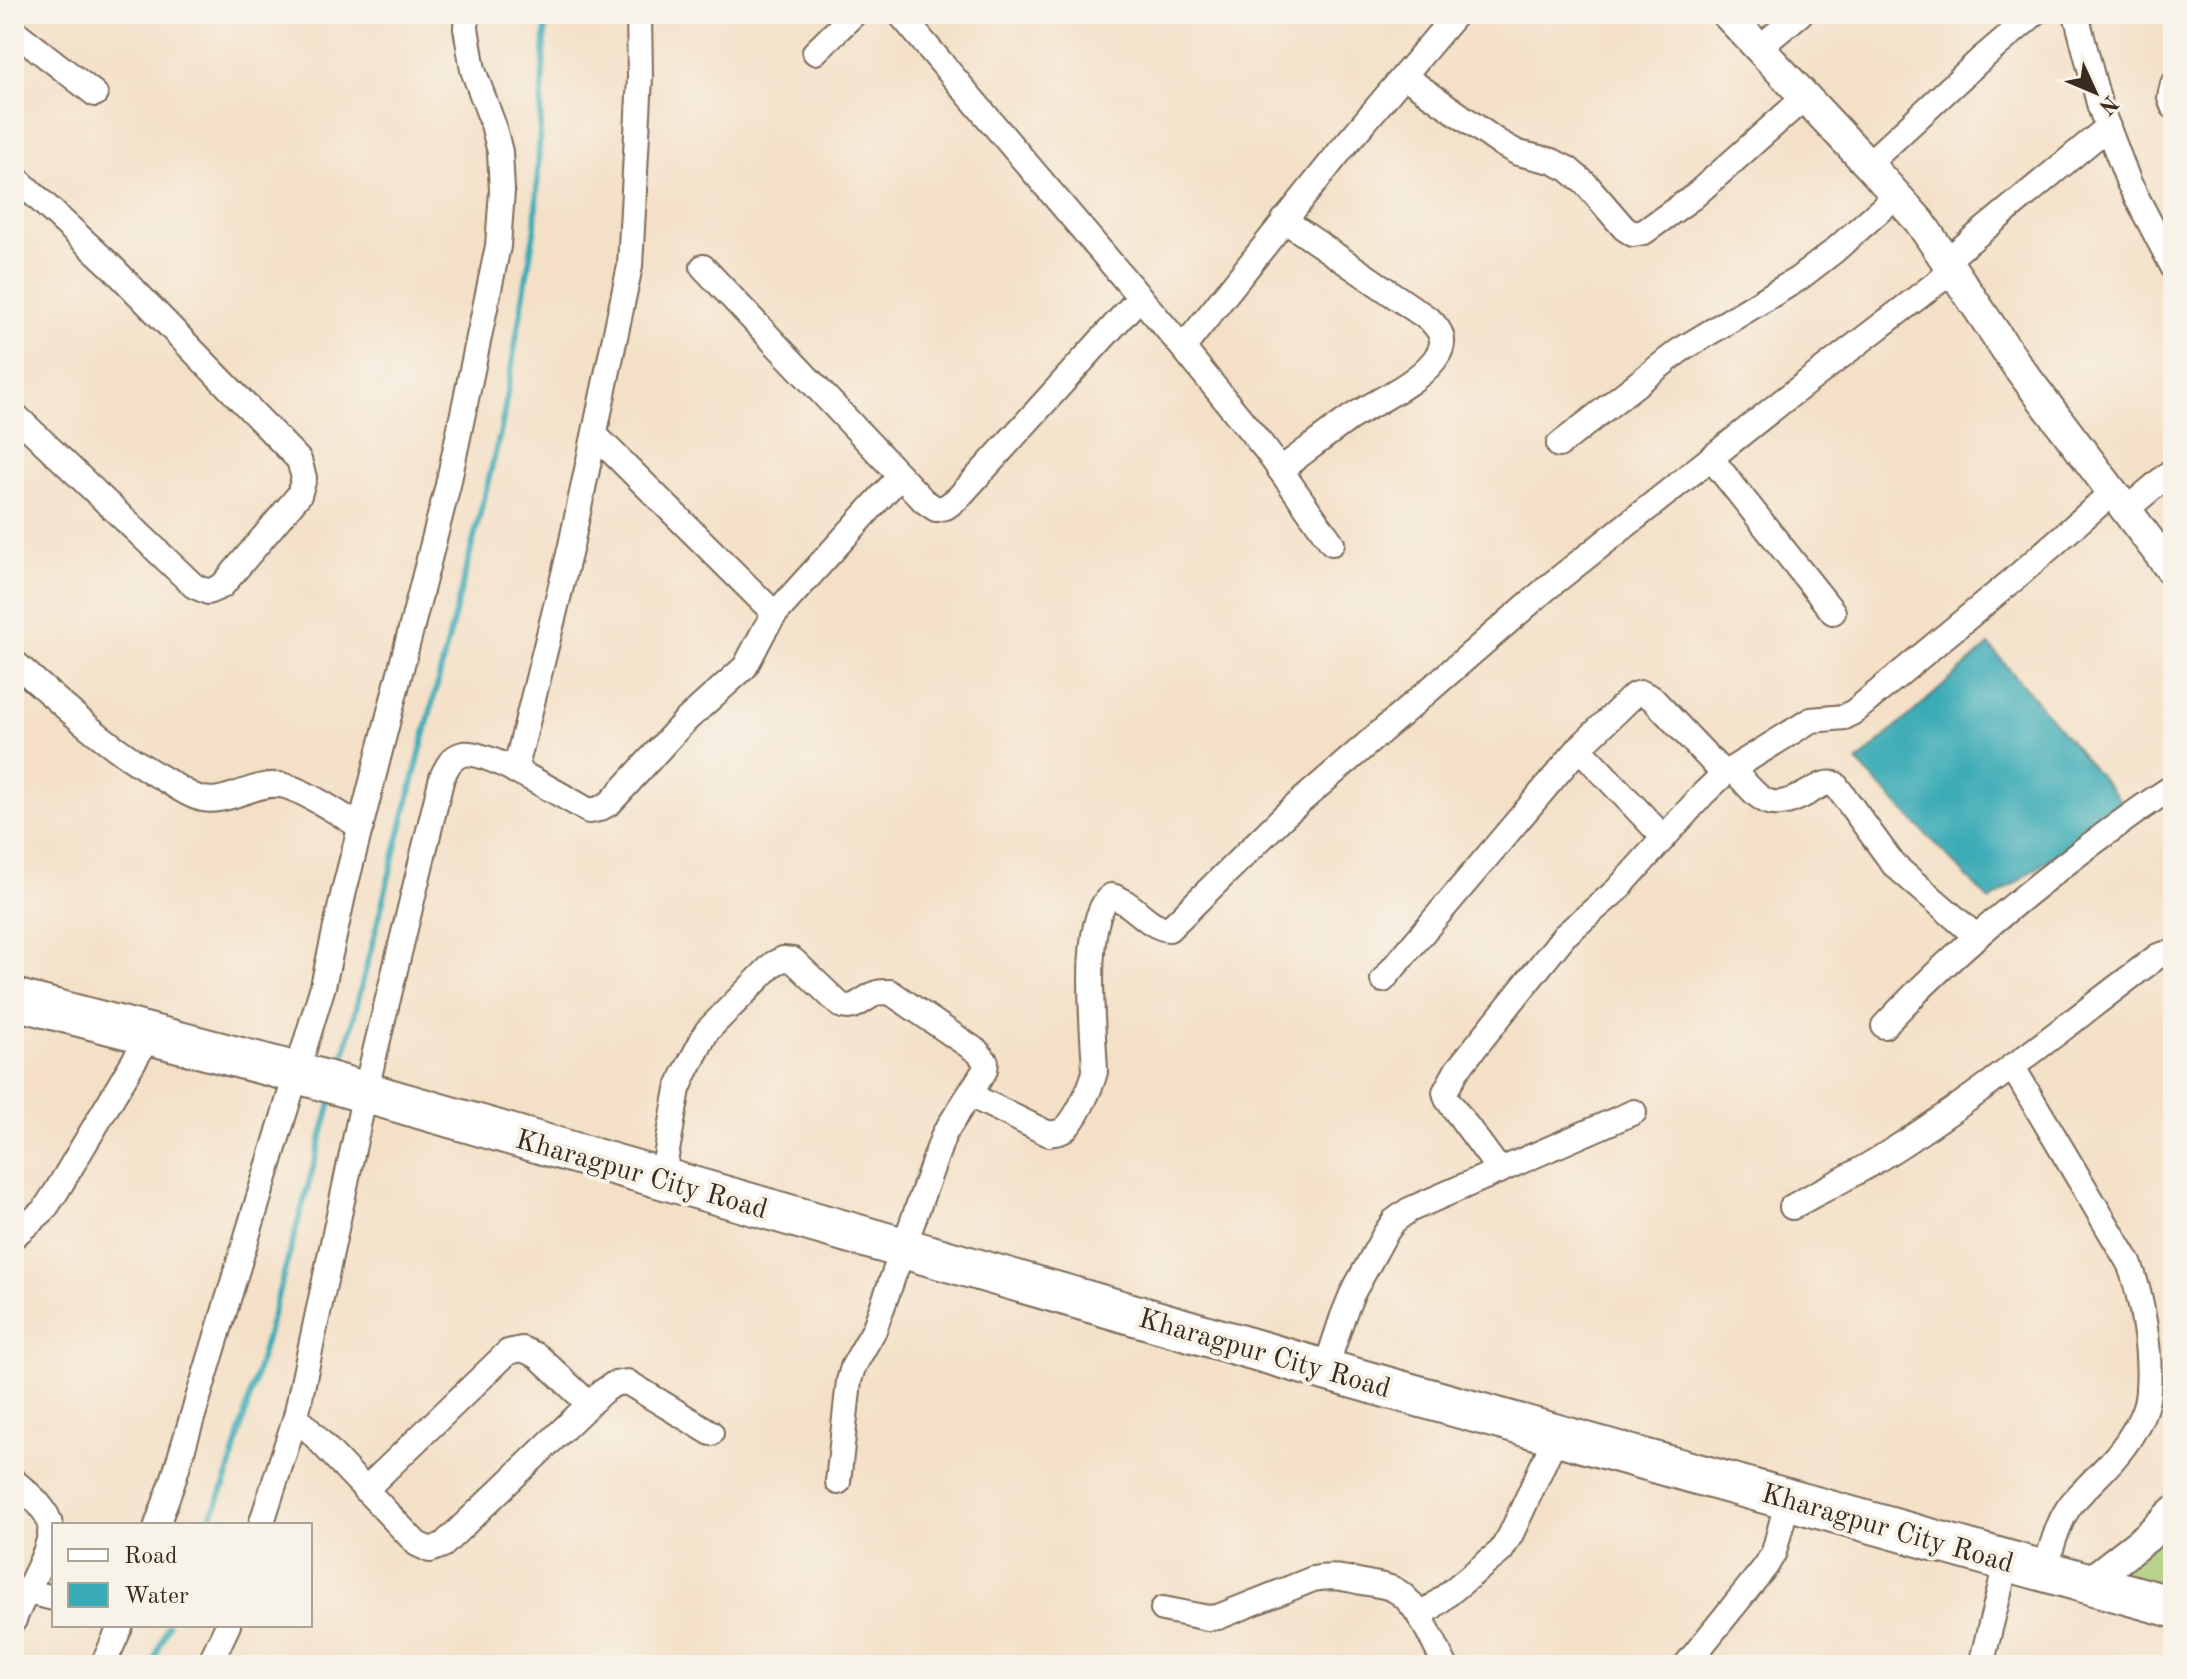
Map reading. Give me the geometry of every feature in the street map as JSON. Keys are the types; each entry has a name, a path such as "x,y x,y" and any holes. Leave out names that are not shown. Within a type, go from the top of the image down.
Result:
{"main road":[{"name":"Kharagpur City Road","path":"14,999 335,1085 1325,1370 2173,1607"}],"street":[{"path":"515,771 570,550 630,266 640,77 639,14"},
{"path":"815,52 854,14"},
{"path":"900,14 1183,348 1280,470 1332,543"},
{"path":"1183,348 1284,220 1456,14"},
{"path":"1727,14 1920,222 2018,367 2173,572"},
{"path":"1759,48 1800,14"},
{"path":"1868,164 2034,14"},
{"path":"2076,14 2100,107 2129,183 2173,267"},
{"path":"262,1523 296,1416 335,1085 323,986 344,891 448,485 498,246 502,191 500,152 473,70 466,21"},
{"path":"14,31 95,94"},
{"path":"1404,76 1518,153 1552,161 1568,169 1633,234 1644,232 1693,197 1805,97"},
{"path":"2173,84 2170,97 2173,106"},
{"path":"970,1095 1049,1134 1060,1132 1069,1125 1095,1072 1090,950 1102,902 1111,896 1119,898 1159,928 1169,929 1285,815 1547,588 1949,266 2108,127"},
{"path":"14,176 111,266 299,460 304,478 299,495 222,586 208,592 194,586 14,414"},
{"path":"1559,445 1679,351 1798,279 1896,196"},
{"path":"1280,470 1350,419 1417,376 1439,353 1443,341 1440,330 1430,320 1284,220"},
{"path":"703,267 924,501 936,509 946,507 968,487 1140,297"},
{"path":"595,435 775,614"},
{"path":"1711,458 1833,612"},
{"path":"1500,1171 1445,1092 1448,1083 1564,936 1604,903 1704,793 1729,771 1811,720 1845,717 1855,711 2013,580 2120,501 2173,470"},
{"path":"158,1523 335,1085 448,765 464,754 477,754 589,811 610,803 684,722 745,667 775,614 900,476"},
{"path":"14,662 110,745 133,762 197,798 214,800 280,785 294,789 361,827"},
{"path":"1383,980 1579,748 1626,701 1642,693 1652,698 1729,771 1770,803 1795,800 1827,783 1835,784 1894,865 1977,937"},
{"path":"1579,748 1664,838"},
{"path":"1884,1026 1917,991 2020,898 2173,787"},
{"path":"1792,1207 1877,1160 2012,1066 2158,956 2168,953 2173,956"},
{"path":"662,1179 678,1089 701,1042 717,1020 773,964 783,959 793,960 846,1008 877,993 890,992 978,1052 986,1062 985,1070 944,1134 874,1330 853,1367 838,1482"},
{"path":"14,1236 34,1221 50,1201 150,1034"},
{"path":"1981,1665 2026,1566 2071,1505 2118,1456 2141,1419 2149,1390 2145,1330 2136,1281 2129,1263 2012,1066"},
{"path":"1325,1370 1352,1294 1394,1221 1409,1210 1634,1112"},
{"path":"365,1490 508,1352 522,1349 538,1356 589,1404"},
{"path":"296,1416 417,1544 430,1550 443,1545 589,1404 614,1384 627,1382 711,1433"},
{"path":"1420,1617 1501,1551 1557,1434"},
{"path":"14,1481 41,1507 50,1524 48,1542 21,1590 14,1620"},
{"path":"1686,1665 1766,1566 1774,1552 1788,1499"},
{"path":"2088,1583 2147,1537 2173,1512"},
{"path":"1163,1609 1208,1618 1218,1617 1313,1579 1341,1577 1392,1589 1404,1596 1420,1617 1445,1665"},
{"path":"21,1590 52,1598"},
{"path":"103,1665 120,1627"},
{"path":"209,1665 227,1627"}],"green space":[{"path":"2173,1500 2173,1604 2092,1584"}],"water":[{"path":"1989,645 2125,806 1990,901 1857,762"}],"waterway":[{"path":"340,1072 501,430 535,227 546,14"},
{"path":"209,1523 228,1476 332,1099"},
{"path":"152,1665 167,1627"}]}
